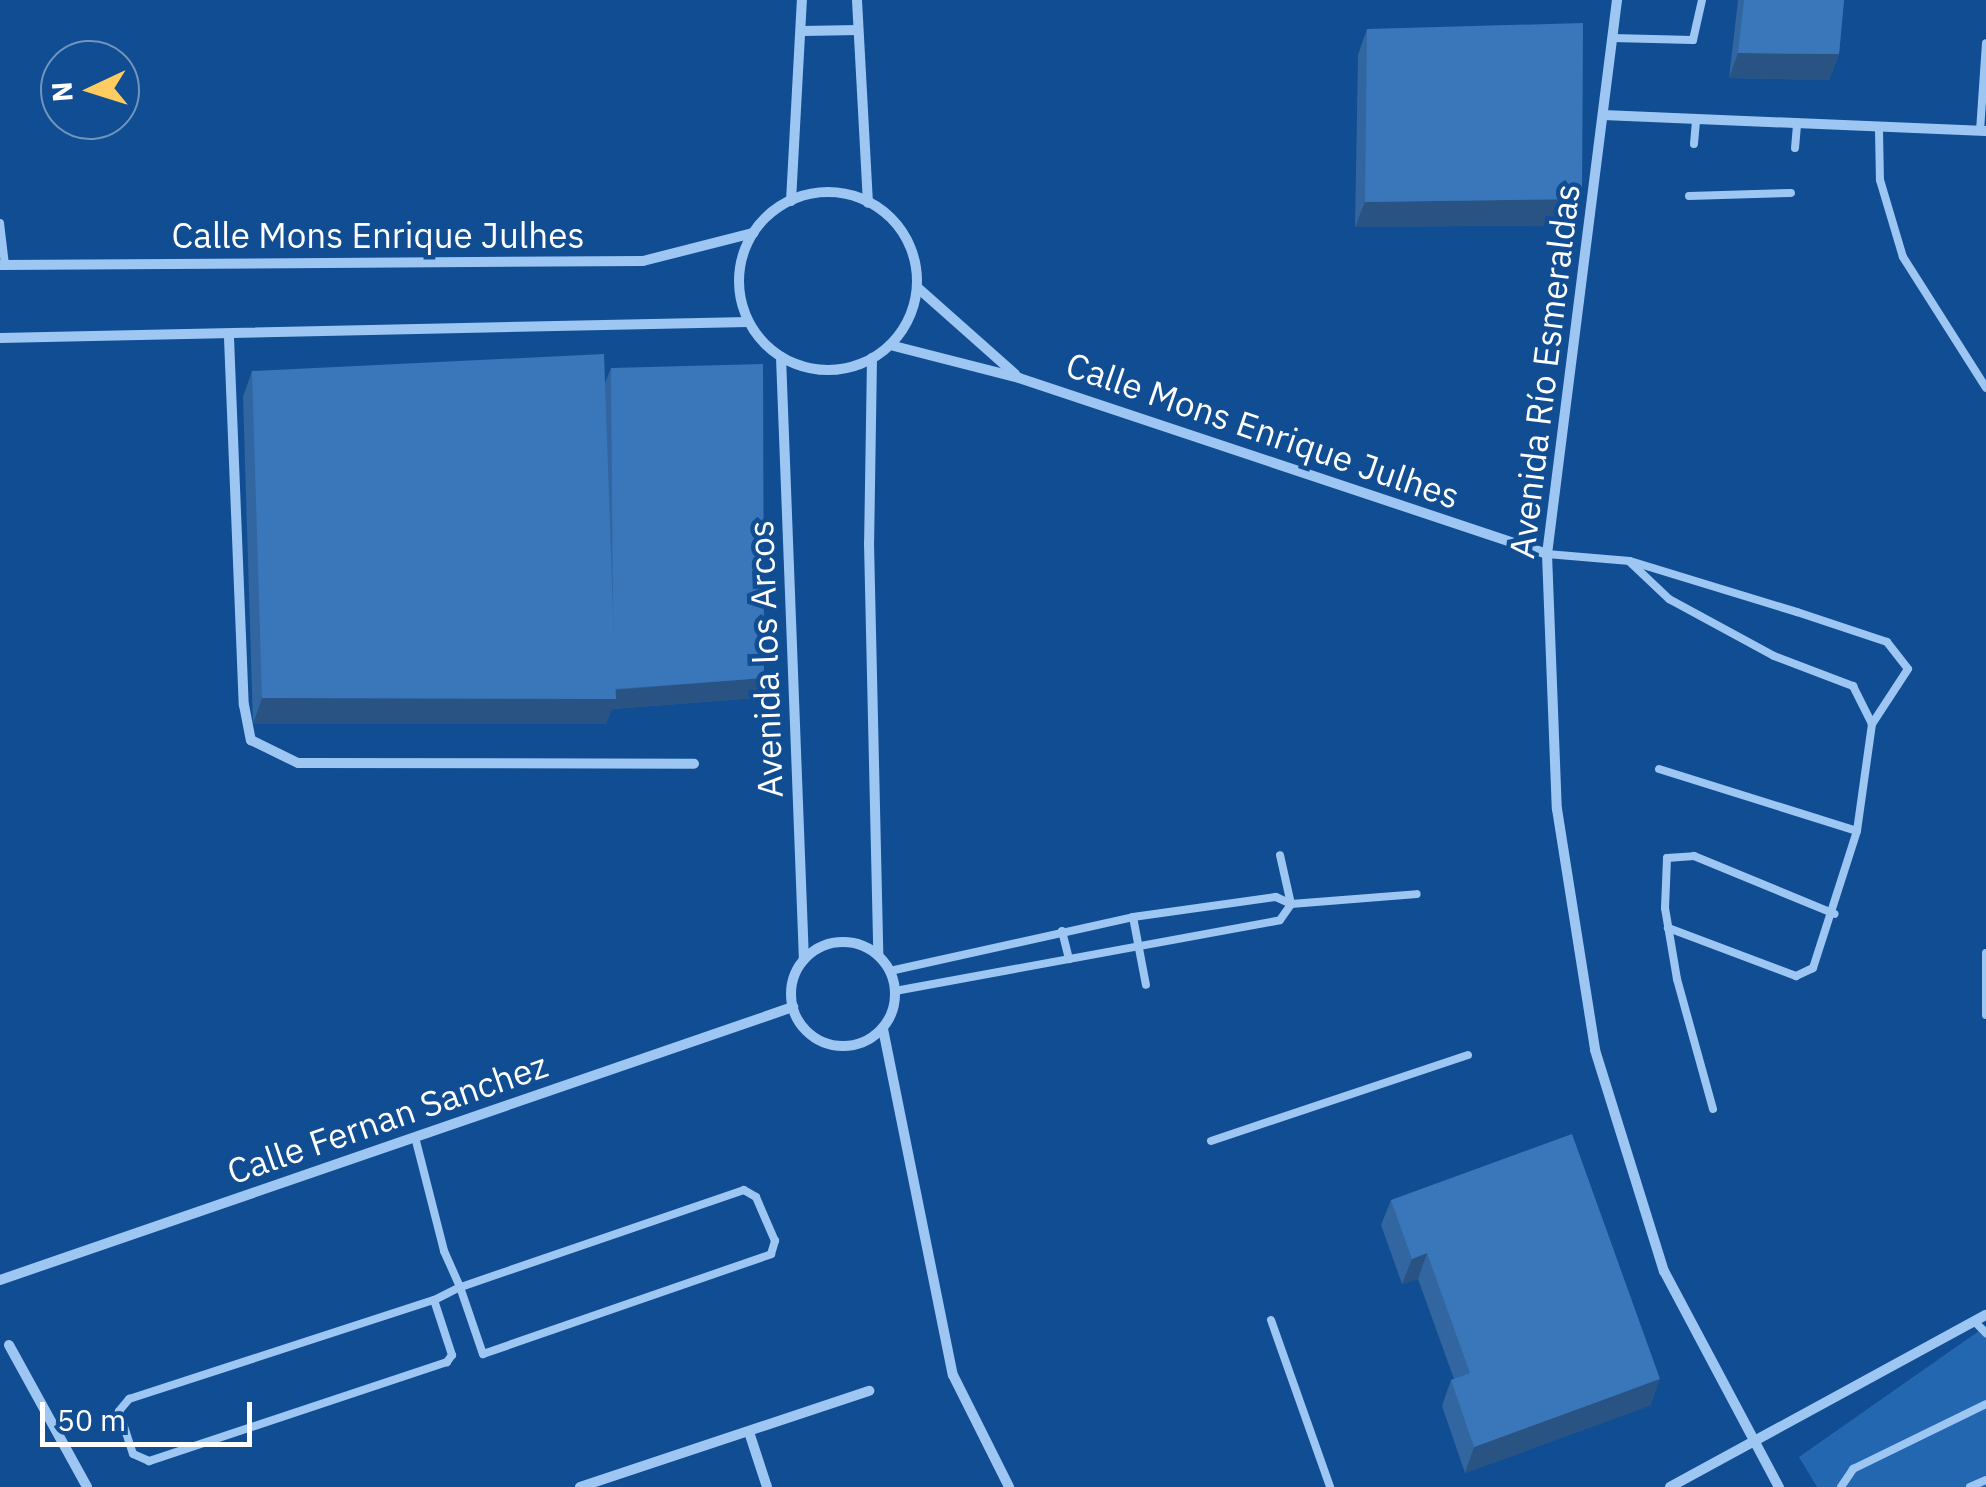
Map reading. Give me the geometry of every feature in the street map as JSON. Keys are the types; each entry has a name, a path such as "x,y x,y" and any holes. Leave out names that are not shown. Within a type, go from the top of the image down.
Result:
{"street":[{"path":"791,202 802,0"},
{"path":"858,0 868,203"},
{"name":"Avenida Río Esmeraldas","path":"1616,0 1546,554 1557,809 1595,1050 1664,1271 1780,1487"},
{"path":"803,31 858,30"},
{"path":"1603,115 1879,130 1983,131"},
{"path":"830,191 868,203 906,238 918,288 909,319 890,346 872,358 826,371 781,357 748,322 739,292 752,232 791,202 830,191"},
{"name":"Calle Mons Enrique Julhes","path":"2,264 643,261 752,232"},
{"name":"Calle Mons Enrique Julhes","path":"918,288 1019,378"},
{"path":"0,338 230,338 748,322"},
{"path":"230,338 244,705 252,740 298,762 694,764"},
{"name":"Calle Mons Enrique Julhes","path":"890,346 1019,378 1546,554"},
{"name":"Avenida los Arcos","path":"781,357 804,960"},
{"path":"872,358 869,543 878,955"},
{"path":"883,1028 850,1046 832,1046 800,1025 791,990 804,960 840,942 878,955 890,971 895,991 883,1028 896,1068 953,1375 1009,1487"},
{"name":"Calle Fernan Sanchez","path":"0,1280 793,1008"},
{"path":"1670,1487 1986,1315"},
{"path":"9,1345 86,1487"},
{"path":"580,1487 869,1390"},
{"path":"749,1432 767,1487"}],"lane":[{"path":"1612,38 1693,40 1702,0"},
{"path":"1983,131 1986,43"},
{"path":"1694,144 1696,119"},
{"path":"1795,148 1797,124"},
{"path":"1879,130 1880,180 1903,257 1986,388"},
{"path":"1690,196 1791,193"},
{"path":"0,223 2,264"},
{"path":"1546,554 1630,561 1887,642 1908,670 1872,724 1857,832 1836,914 1819,938 1813,968 1796,976 1668,928"},
{"path":"1630,561 1668,599 1774,656 1853,686 1872,724"},
{"path":"1659,769 1857,832"},
{"path":"1280,855 1292,904"},
{"path":"1713,1109 1668,928 1668,858 1694,856 1836,914"},
{"path":"890,971 1134,917 1276,897 1292,904 1417,894"},
{"path":"895,991 1280,920 1292,904"},
{"path":"1134,917 1146,984"},
{"path":"1062,931 1069,959"},
{"path":"1986,953 1986,1014"},
{"path":"1211,1141 1468,1054"},
{"path":"415,1137 444,1250 460,1287 483,1354 771,1254 774,1241 756,1197 744,1190 460,1287 434,1300 129,1399 119,1411 134,1454 149,1461 447,1362 452,1355 434,1300"},
{"path":"1272,1320 1330,1487"},
{"path":"1975,1322 1986,1334"},
{"path":"1840,1487 1852,1470 1986,1404"},
{"path":"1970,1487 1986,1480"}],"shaded area":[{"path":"1986,1326 1986,1487 1817,1487 1799,1457"}],"building":[{"path":"1744,0 1844,0 1839,54 1738,53"},
{"path":"1583,23 1582,199 1365,202 1367,29"},
{"path":"604,354 616,699 262,698 252,371"},
{"path":"763,364 764,678 615,689 611,368"},
{"path":"1572,1134 1660,1379 1474,1447 1451,1380 1470,1373 1427,1253 1412,1259 1391,1200"}]}
